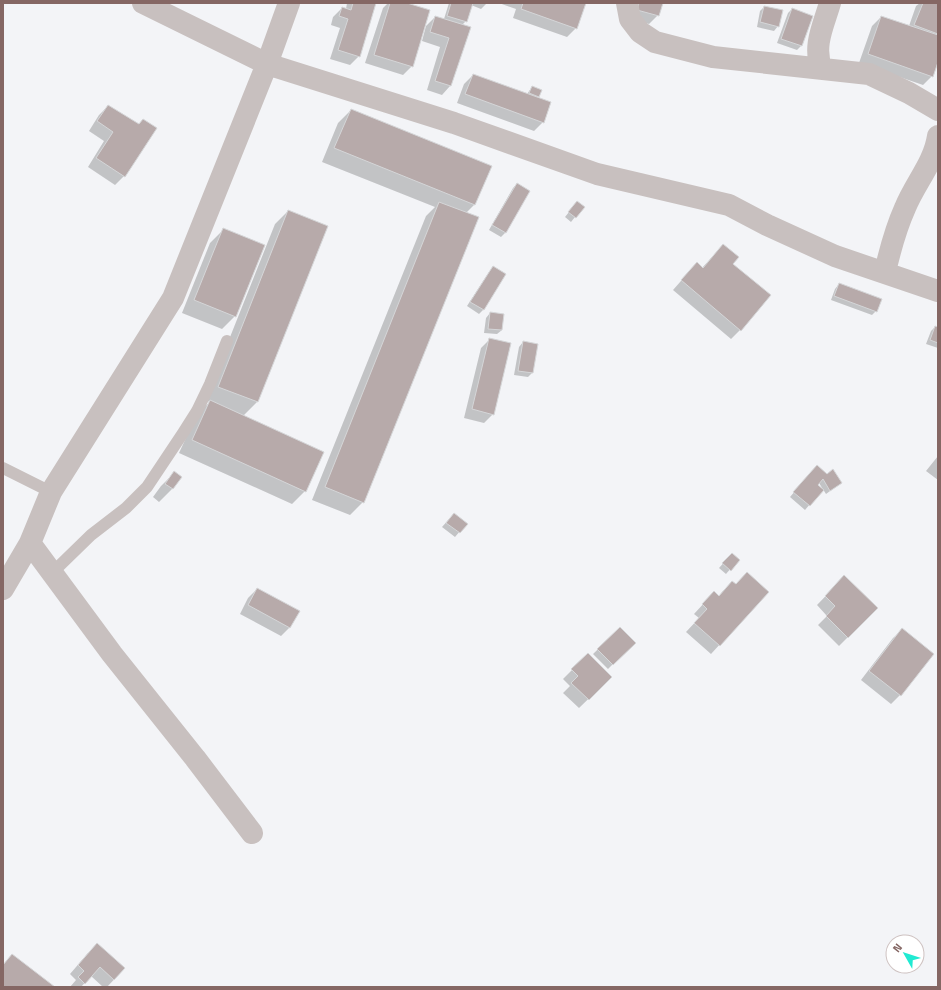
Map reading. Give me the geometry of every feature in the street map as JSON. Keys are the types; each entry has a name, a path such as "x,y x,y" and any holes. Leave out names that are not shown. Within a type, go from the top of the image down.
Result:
{"street":[{"path":"143,3 267,64 454,123 597,174 729,206 835,256 938,291"},
{"path":"3,589 30,543 51,492 173,298 267,64 289,3"},
{"path":"627,3 630,19 640,32 655,42 713,57 869,74 938,110"},
{"path":"822,69 819,62 817,48 830,3"},
{"path":"885,272 905,207 925,171 936,145 938,136"},
{"path":"30,543 53,572 112,654 195,758 252,833"}],"lane":[{"path":"53,572 91,535 126,508 147,487 196,411 210,384 227,341"},
{"path":"3,468 51,492"}],"building":[{"path":"353,3 376,3 360,57 338,50 348,19 339,16 342,7 351,10"},
{"path":"390,3 407,3 430,10 413,67 374,55"},
{"path":"451,3 473,3 467,22 447,16"},
{"path":"523,3 586,3 577,29 521,9"},
{"path":"639,3 663,3 659,16 637,10"},
{"path":"923,3 938,3 938,34 914,25"},
{"path":"764,6 783,10 779,27 760,22"},
{"path":"792,8 813,16 802,46 781,39"},
{"path":"435,16 471,27 451,86 435,81 449,38 430,32"},
{"path":"881,16 938,35 938,62 933,77 868,54"},
{"path":"473,74 551,102 544,123 465,94"},
{"path":"532,86 542,90 539,97 529,93"},
{"path":"108,105 139,124 143,119 157,128 125,177 96,158 113,132 97,121"},
{"path":"351,109 492,166 475,205 334,148"},
{"path":"517,183 530,191 506,233 492,225"},
{"path":"577,201 585,207 576,218 568,212"},
{"path":"439,202 479,217 364,503 325,487"},
{"path":"288,210 328,226 258,402 218,387"},
{"path":"223,228 265,245 236,317 194,300"},
{"path":"723,244 739,257 733,264 771,295 741,331 681,280 697,262 703,268"},
{"path":"493,266 506,274 484,310 470,302"},
{"path":"839,283 882,299 877,312 834,296"},
{"path":"490,312 504,314 502,330 488,329"},
{"path":"935,326 938,327 938,343 930,340"},
{"path":"489,338 511,343 494,415 472,409"},
{"path":"523,341 538,344 533,373 518,371"},
{"path":"210,400 324,452 306,492 192,440"},
{"path":"817,465 827,474 833,469 842,483 830,491 823,479 818,485 824,490 810,506 793,492"},
{"path":"174,471 182,477 173,489 165,484"},
{"path":"454,513 468,524 460,533 446,523"},
{"path":"732,553 740,560 731,571 722,563"},
{"path":"747,572 769,592 720,646 694,623 707,609 702,604 714,591 719,596 732,581 736,584"},
{"path":"844,575 878,608 848,638 826,616 835,606 825,596"},
{"path":"257,588 300,611 290,628 248,605"},
{"path":"620,627 636,643 613,665 597,649"},
{"path":"902,628 934,654 901,696 869,671"},
{"path":"588,653 612,677 589,700 571,683 578,676 571,669"},
{"path":"97,943 125,968 114,980 100,967 85,984 78,977 84,971 78,965"},
{"path":"12,954 55,987 3,987 3,965"}]}
